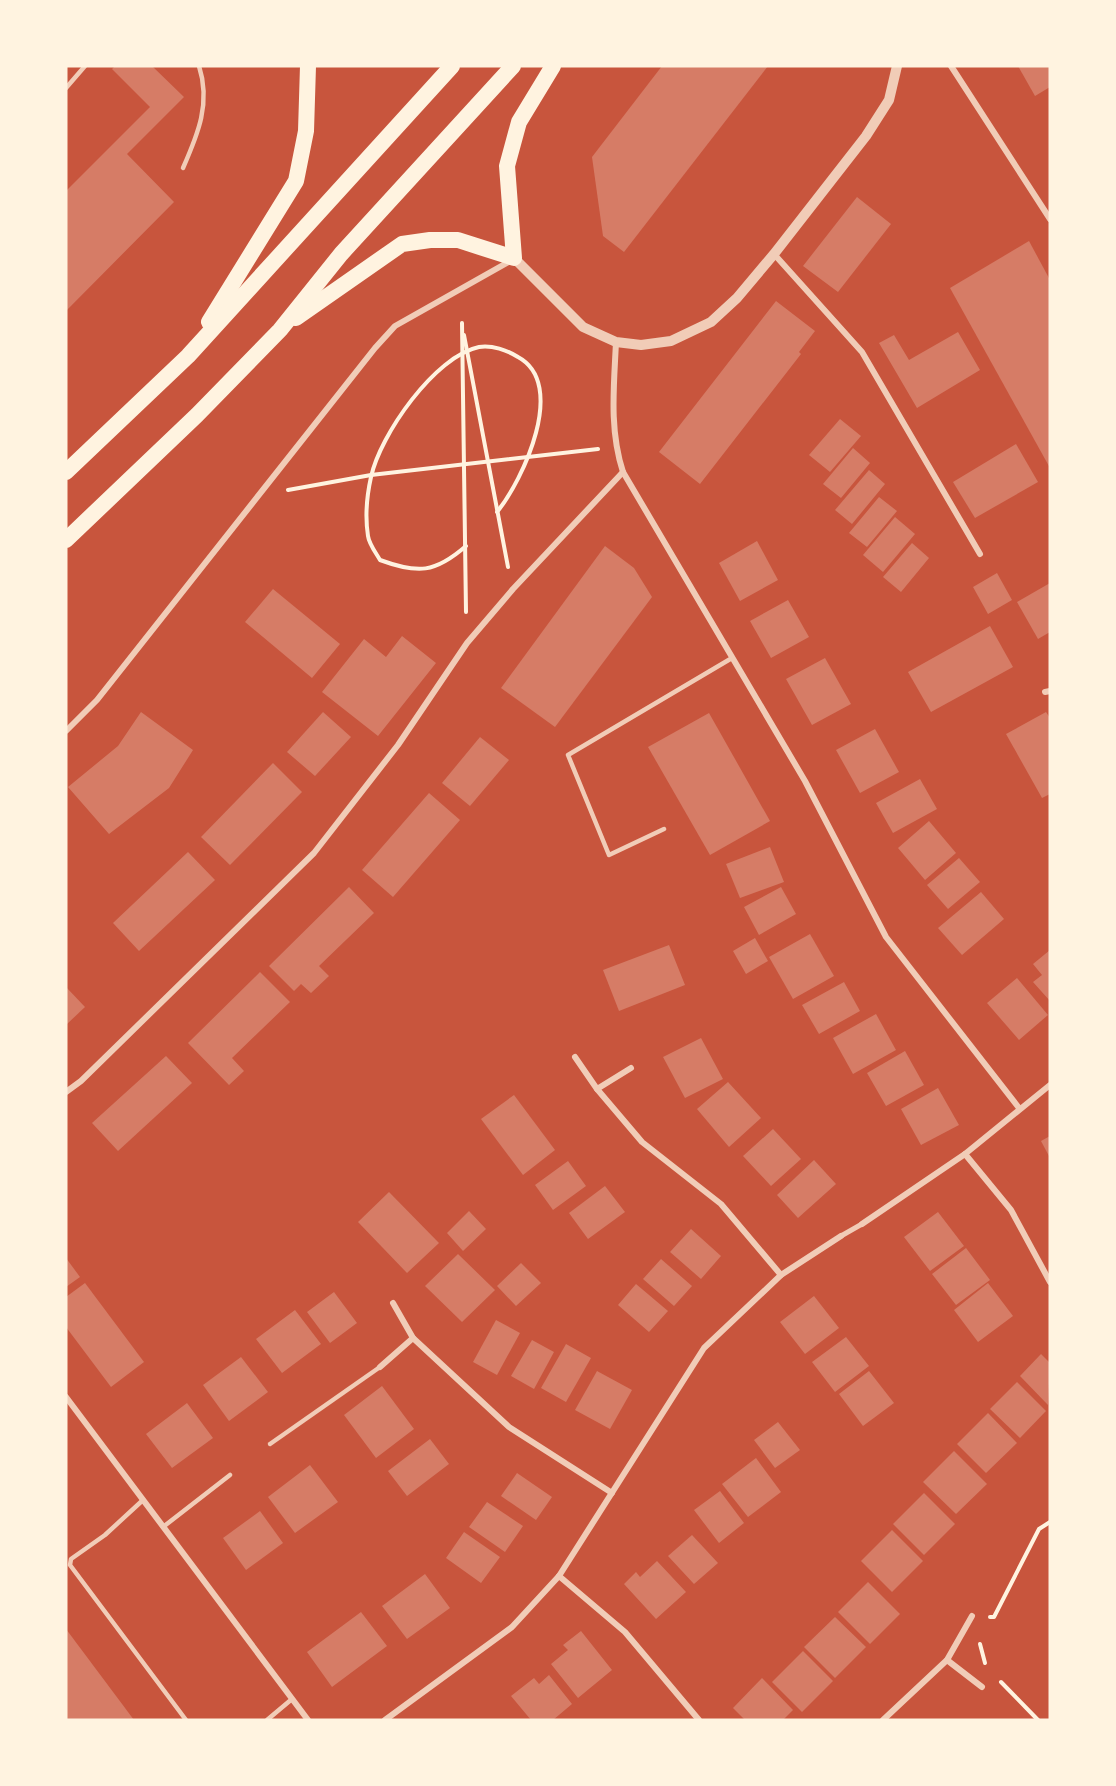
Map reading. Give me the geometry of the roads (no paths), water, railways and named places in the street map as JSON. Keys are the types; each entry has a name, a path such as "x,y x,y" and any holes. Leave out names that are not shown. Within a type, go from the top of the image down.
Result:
{"highway":[{"path":"188,356 296,181 306,131 308,66"},
{"path":"66,472 188,356 452,66"},
{"path":"66,540 197,415 280,330 341,254 513,66"},
{"path":"280,330 402,244 430,240 458,240 514,258 507,166 519,122 553,66"}],"street":[{"path":"66,731 98,700 350,377 396,326 514,258 583,327 616,342 641,345 671,341 711,322 737,298 774,254 877,118 889,100 897,66"},
{"path":"951,66 1050,219"},
{"path":"774,254 862,352 980,554"},
{"path":"616,342 613,416 615,447 623,472 805,781 886,937 1019,1108"},
{"path":"66,1092 81,1081 314,853 398,745 467,643 513,589 623,472"},
{"path":"575,1057 597,1089 642,1142 721,1204 781,1275"},
{"path":"597,1089 632,1068"},
{"path":"385,1720 512,1627 559,1576 704,1348 781,1275 862,1224 964,1154 1050,1084"},
{"path":"964,1154 1011,1210 1050,1282"},
{"path":"393,1303 413,1338 509,1427 612,1493"},
{"path":"380,1367 413,1338"},
{"path":"66,1397 308,1720"},
{"path":"559,1576 625,1632 699,1720"},
{"path":"883,1720 947,1660 972,1616"},
{"path":"947,1660 982,1687"}],"lane":[{"path":"66,88 84,66"},
{"path":"183,168 203,116 205,95 199,66"},
{"path":"664,829 609,855 568,755 732,658"},
{"path":"270,1444 380,1367"},
{"path":"163,1527 230,1475"},
{"path":"143,1500 105,1535 71,1559 70,1566 186,1720"},
{"path":"267,1720 292,1699"}]}
